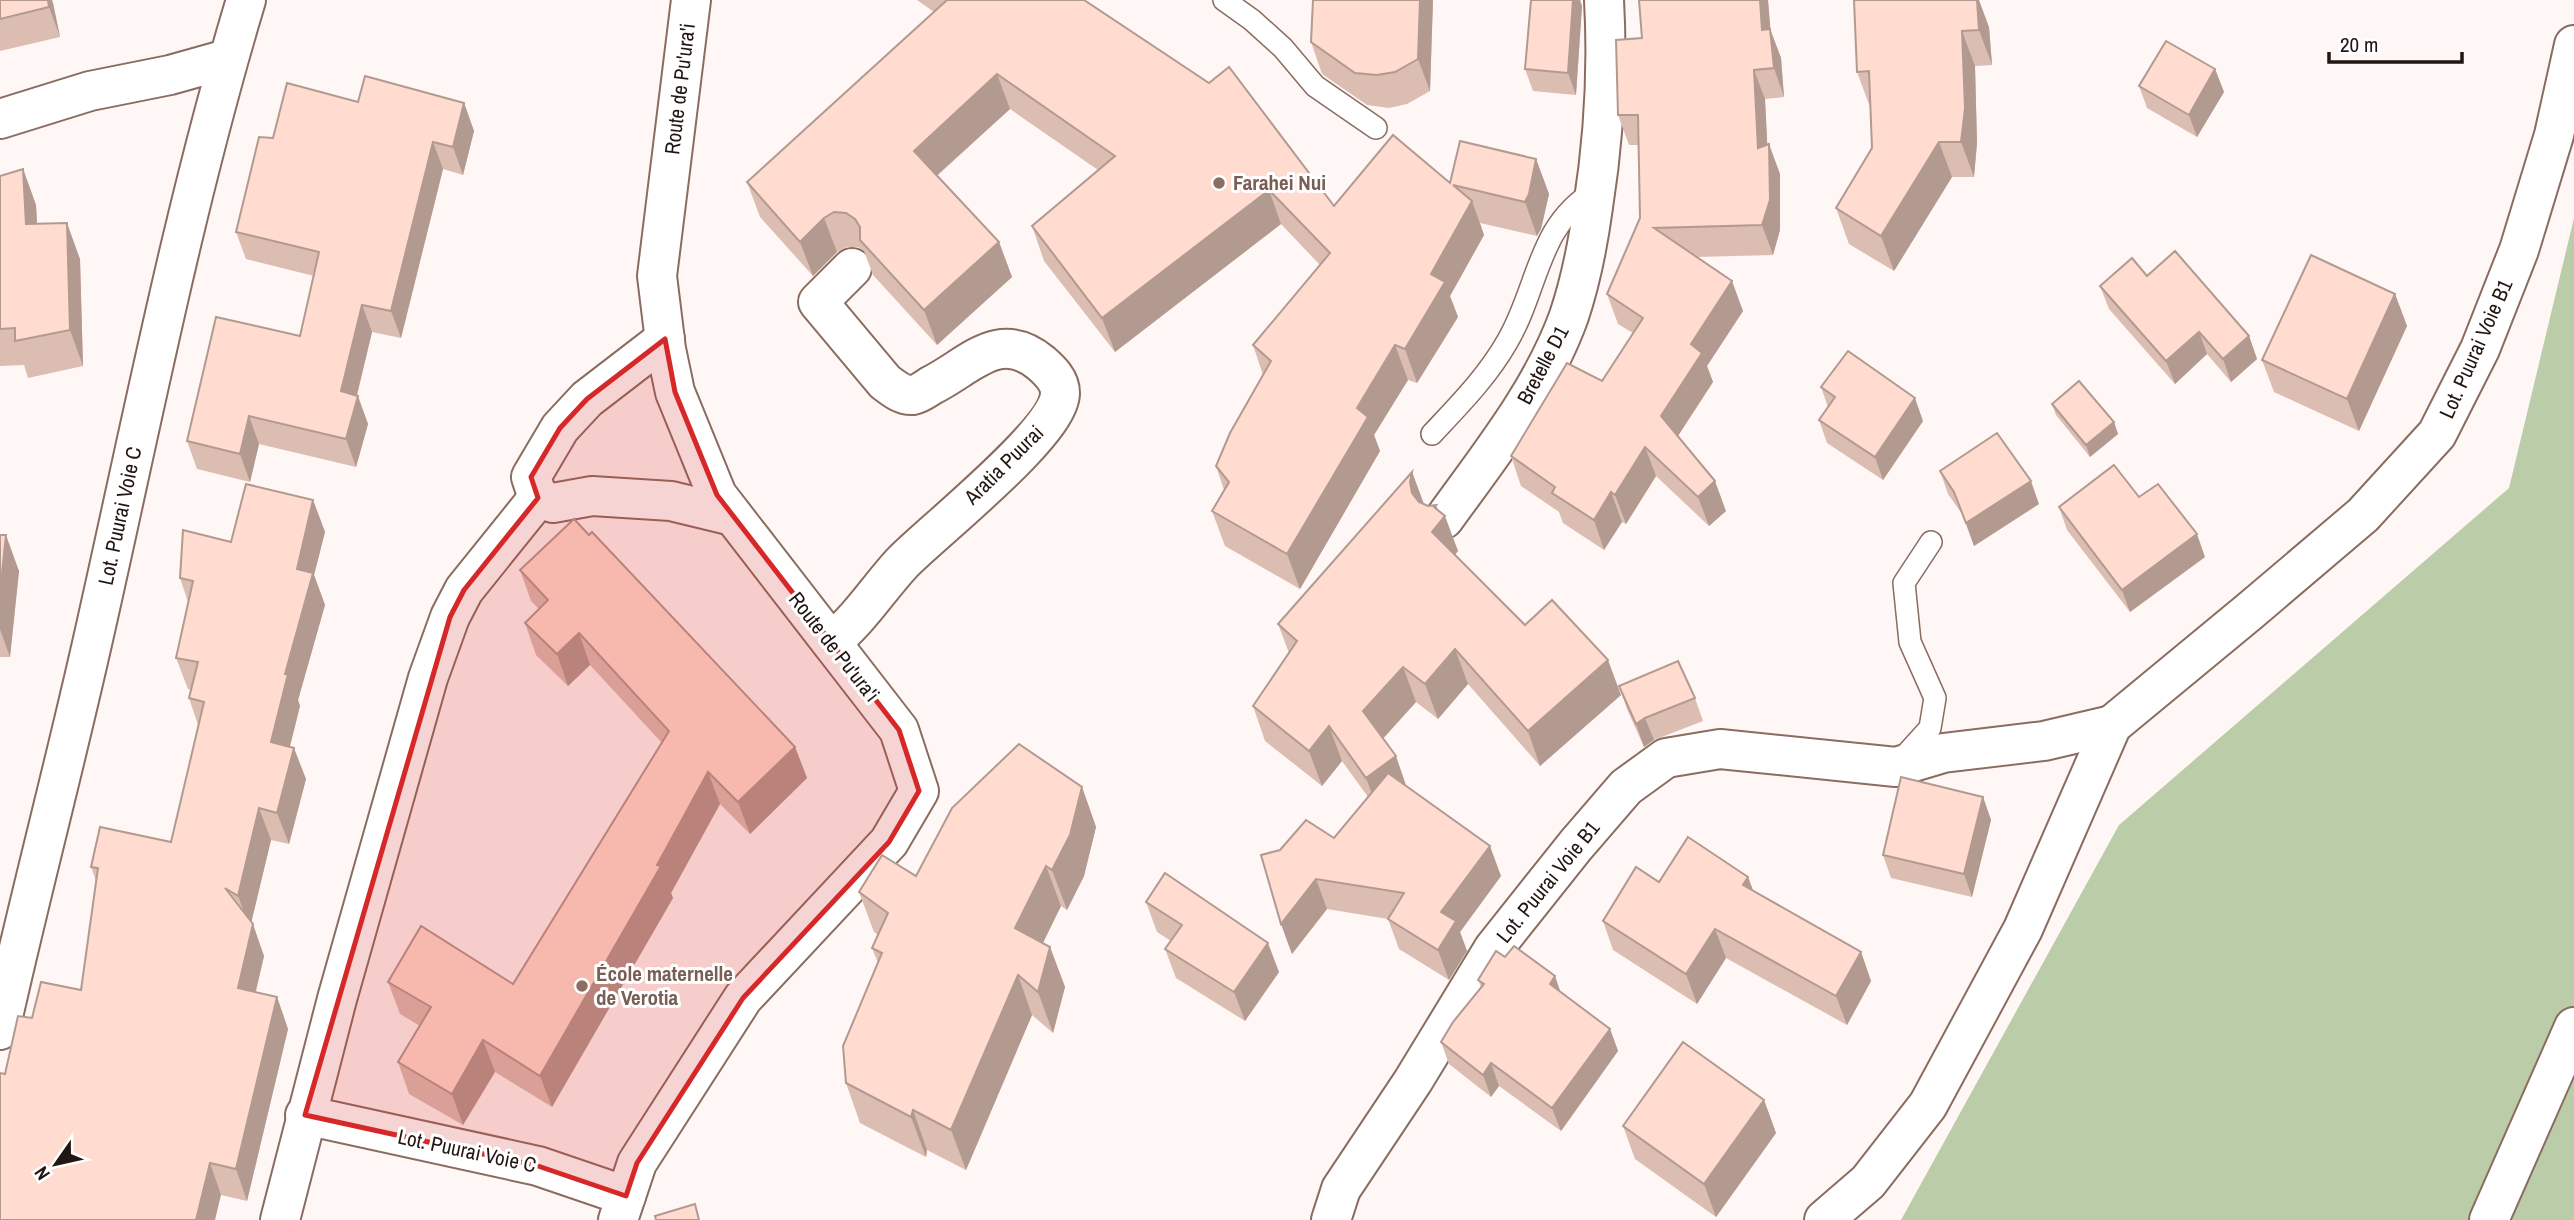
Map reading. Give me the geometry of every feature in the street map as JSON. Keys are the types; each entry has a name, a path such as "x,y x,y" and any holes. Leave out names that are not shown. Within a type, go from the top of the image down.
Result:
{"street":[{"name":"Lot. Puurai Voie C","path":"0,1030 7,966 86,668 182,238 227,59 246,0"},
{"name":"Route de Pu'ura'i","path":"622,1208 637,1163 743,998 889,842 919,791 899,730 717,495 675,392 657,276 691,0"},
{"name":"Bretelle D1","path":"1444,519 1506,433 1540,377 1569,317 1586,257 1605,111 1604,0"},
{"name":"Lot. Puurai Voie B1","path":"1331,1220 1341,1189 1413,1081 1494,948 1626,787 1666,758 1720,749 1896,767 1943,753 2044,741 2112,724 2364,515 2437,434 2480,349 2519,250 2554,135 2574,45"},
{"path":"0,119 90,90 170,75 227,59"},
{"name":"Aratia Puurai","path":"831,642 903,563 1031,443 1058,407 1060,392 1053,373 1033,356 1020,350 990,349 945,379 914,395 898,392 885,382 818,302 852,268"},
{"path":"538,498 531,477 559,428 587,399 665,340"},
{"path":"538,498 553,503 592,496 671,501 733,516"},
{"path":"280,1220 305,1115 428,678 450,617 464,590 538,498"},
{"name":"Lot. Puurai Voie B1","path":"1824,1220 1868,1182 1928,1105 2023,929 2112,724"},
{"path":"2489,1220 2574,1027"},
{"name":"Lot. Puurai Voie C","path":"305,1115 538,1166 622,1208"}],"lane":[{"path":"1224,0 1252,20 1283,48 1315,86 1376,128"},
{"name":"Bretelle D1","path":"1432,434 1476,387 1508,341 1533,286 1545,247 1562,217 1595,191"},
{"path":"1896,767 1930,728 1934,698 1910,642 1904,583 1931,542"}],"highlighted area":[{"path":"665,339 675,392 717,495 899,730 919,791 889,842 743,998 637,1163 626,1196 538,1166 305,1115 450,617 464,590 538,498 531,477 560,428 587,399"}],"green space":[{"path":"2574,218 2574,1220 1901,1220 2119,825 2509,488"}],"building":[{"path":"0,0 48,0 49,7 0,19"},
{"path":"947,0 1084,0 1209,83 1229,67 1334,206 1393,135 1450,183 1460,141 1536,159 1525,202 1453,185 1472,201 1431,274 1445,282 1405,349 1395,345 1357,408 1368,417 1287,554 1212,511 1229,482 1216,466 1230,433 1271,361 1253,345 1330,253 1269,190 1102,318 1032,226 1115,156 997,74 914,151 999,242 924,310 860,240 860,227 855,219 846,213 834,212 824,218 800,242 747,182"},
{"path":"1313,0 1420,0 1418,59 1395,72 1377,75 1355,73 1311,42"},
{"path":"1531,0 1573,0 1568,73 1525,69"},
{"path":"1639,0 1760,0 1762,30 1770,29 1774,68 1754,70 1758,148 1769,144 1770,200 1762,225 1654,228 1732,281 1691,344 1702,353 1661,416 1715,481 1698,497 1645,447 1615,495 1611,492 1594,520 1552,493 1555,487 1511,456 1567,363 1602,381 1643,318 1607,294 1640,218 1638,115 1618,115 1616,40 1642,38"},
{"path":"1854,0 1977,0 1979,30 1962,31 1965,108 1961,142 1939,142 1881,236 1836,208 1872,148 1869,71 1857,72"},
{"path":"2166,41 2215,69 2189,115 2139,86"},
{"path":"365,76 464,103 453,147 433,142 391,311 362,305 341,391 358,396 346,439 249,416 240,454 187,441 216,317 300,336 319,252 236,232 259,137 273,138 287,83 358,102"},
{"path":"23,169 26,224 67,223 70,330 15,341 15,328 0,329 0,176"},
{"path":"2175,251 2249,336 2223,359 2199,332 2166,361 2100,286 2132,258 2147,276"},
{"path":"2311,255 2395,294 2347,399 2262,360"},
{"path":"1848,351 1915,398 1875,457 1819,420 1835,397 1821,387"},
{"path":"2079,381 2114,422 2086,445 2052,404"},
{"path":"1997,433 2031,481 1966,523 1954,492 1940,471"},
{"path":"2114,465 2139,497 2158,484 2197,534 2122,590 2059,507"},
{"path":"1412,472 1412,493 1419,502 1428,506 1436,505 1434,507 1445,516 1432,532 1525,625 1552,600 1608,660 1528,731 1455,649 1425,684 1403,667 1363,711 1396,756 1366,778 1329,726 1309,751 1253,706 1297,641 1278,624"},
{"path":"246,484 313,500 297,569 313,573 285,674 288,674 271,742 294,748 277,813 259,808 238,896 225,888 253,924 238,988 277,997 236,1169 210,1163 196,1220 0,1220 0,1073 5,1074 18,1016 32,1018 41,982 81,990 98,868 91,867 100,827 171,842 204,702 189,698 198,662 176,658 193,581 180,578 183,530 231,542"},
{"path":"574,519 589,535 592,532 795,747 738,802 708,772 657,865 661,866 540,1076 483,1040 452,1094 398,1062 431,1007 388,982 421,926 513,984 669,731 579,633 557,654 525,623 548,600 520,570"},
{"path":"0,535 6,535 0,592"},
{"path":"1678,661 1695,698 1636,724 1619,686"},
{"path":"1019,744 1082,787 1070,835 1052,870 1046,866 1015,928 1050,947 1038,992 1018,975 951,1130 913,1110 911,1117 846,1083 843,1046 882,953 872,948 888,913 859,892 882,855 916,876 952,808"},
{"path":"1388,773 1490,846 1441,912 1456,921 1438,950 1388,919 1404,893 1316,879 1281,924 1261,855 1280,850 1306,820 1334,838"},
{"path":"1901,777 1983,797 1964,874 1883,855"},
{"path":"1688,837 1748,877 1743,885 1861,952 1836,996 1715,929 1686,974 1603,921 1636,867 1659,882"},
{"path":"1165,873 1268,943 1234,992 1165,949 1182,925 1146,902"},
{"path":"1514,946 1555,976 1550,984 1610,1029 1552,1108 1491,1063 1483,1075 1441,1042 1453,1022 1484,984 1478,980 1496,951 1505,957"},
{"path":"1683,1042 1764,1100 1704,1184 1623,1126"},
{"path":"695,1204 699,1220 656,1220 655,1216"}],"place":[{"name":"Farahei Nui","path":"1219,183"},
{"name":"École maternelle de Verotia","path":"582,986"}]}
